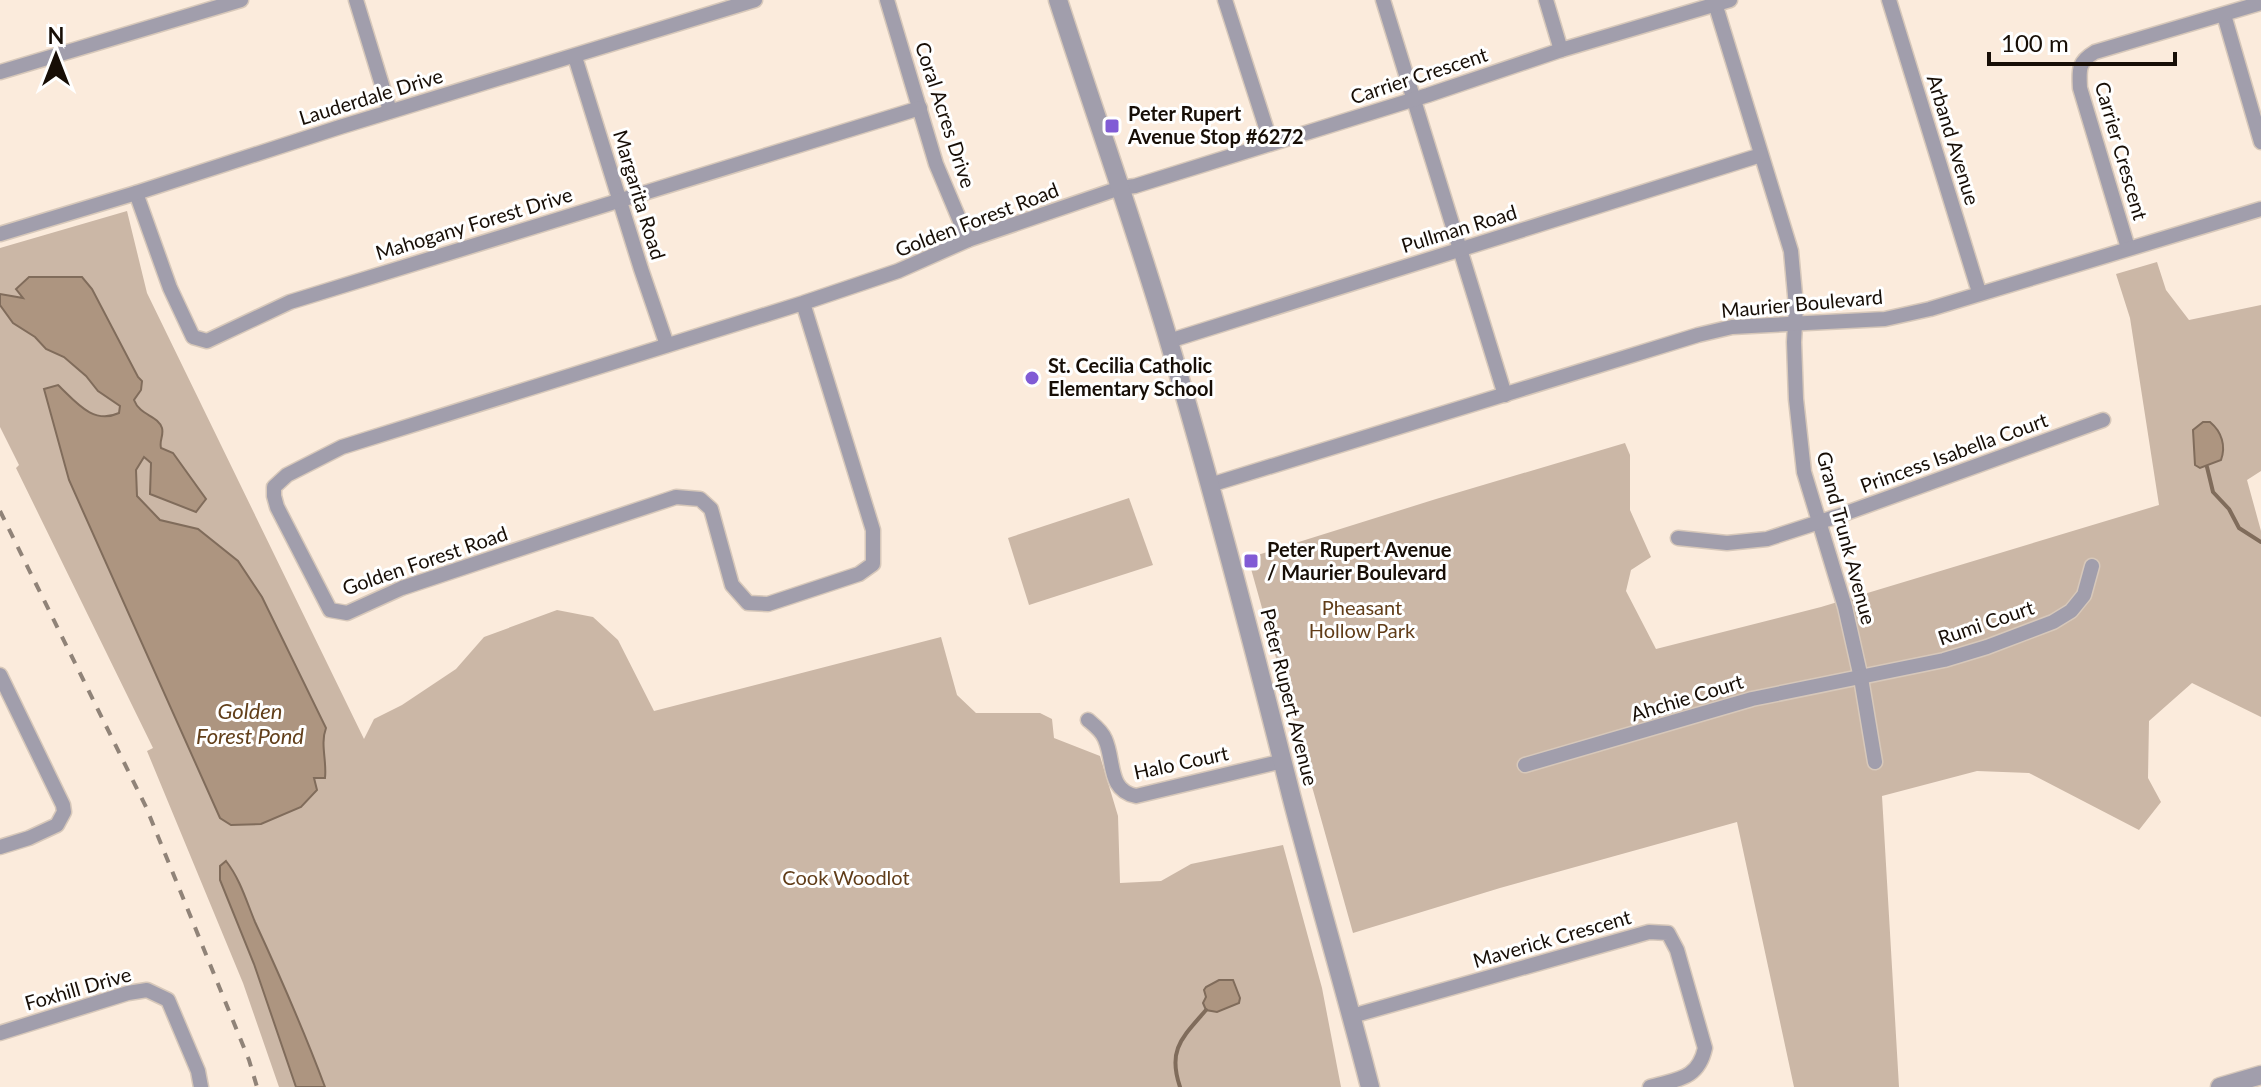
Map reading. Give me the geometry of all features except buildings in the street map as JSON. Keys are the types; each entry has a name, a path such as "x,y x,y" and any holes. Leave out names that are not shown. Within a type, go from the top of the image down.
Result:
{"street":[{"path":"0,72 241,0"},
{"path":"356,0 390,111"},
{"name":"Lauderdale Drive","path":"0,234 755,0"},
{"name":"Coral Acres Drive","path":"887,0 936,164 968,240"},
{"name":"Peter Rupert Avenue","path":"1058,0 1169,341 1254,642 1370,1087"},
{"path":"1225,0 1271,143"},
{"path":"1383,0 1505,395"},
{"path":"1546,0 1561,50"},
{"name":"Arband Avenue","path":"1889,0 1979,292"},
{"name":"Carrier Crescent","path":"1120,188 1135,186 1719,2"},
{"name":"Grand Trunk Avenue","path":"1719,2 1791,251 1796,306 1794,325 1799,441 1804,472 1845,607 1875,762"},
{"name":"Carrier Crescent","path":"2128,248 2080,88 2079,70 2084,59 2095,52 2261,3"},
{"path":"2224,15 2261,142"},
{"name":"Margarita Road","path":"575,57 667,345"},
{"name":"Mahogany Forest Drive","path":"136,193 170,288 193,337 207,341 290,302 920,108"},
{"name":"Pullman Road","path":"1169,341 1761,155"},
{"name":"Golden Forest Road","path":"803,303 873,530 873,564 859,574 768,604 748,603 732,585 711,509 700,499 676,497 402,588 347,613 330,610 277,507 274,487 287,475 342,447 803,303 898,271 968,240 1120,188"},
{"name":"Maurier Boulevard","path":"1210,485 1732,327 1885,319 1930,309 2261,209"},
{"name":"Princess Isabella Court","path":"1678,538 1727,543 1767,539 2103,420"},
{"name":"Rumi Court","path":"1861,678 1967,654 2053,622 2071,611 2084,595 2092,566"},
{"path":"0,675 64,812 57,825 0,847"},
{"name":"Ahchie Court","path":"1525,765 1752,699 1861,678"},
{"name":"Halo Court","path":"1088,720 1105,736 1116,784 1125,794 1136,796 1283,761"},
{"name":"Maverick Crescent","path":"1352,1016 1649,932 1668,933 1677,950 1705,1048 1701,1064 1688,1076 1650,1087"},
{"name":"Foxhill Drive","path":"0,1033 128,993 147,990 168,1000 198,1071 201,1087"},
{"path":"2220,1087 2261,1075"}],"green space":[{"name":"Cook Woodlot","path":"127,211 147,293 364,739 374,719 402,705 456,669 484,637 557,610 593,617 618,640 654,711 941,637 957,695 976,713 1040,713 1052,719 1054,738 1100,756 1118,816 1120,883 1161,881 1191,864 1283,845 1322,988 1341,1087 279,1087 243,983 147,751 153,748 16,468 19,465 0,427 0,248"},
{"name":"Pheasant Hollow Park","path":"2157,262 2166,290 2189,320 2261,305 2261,471 2247,480 2261,531 2261,717 2192,683 2149,721 2148,778 2161,802 2139,830 2029,773 1977,771 1882,796 1899,1087 1794,1087 1737,822 1500,888 1353,933 1248,558 1625,443 1630,455 1630,510 1651,557 1631,570 1626,591 1656,649 1821,607 2159,505 2130,318 2116,274"},
{"path":"1129,498 1153,565 1029,605 1008,538"}],"water":[{"name":"Golden Forest Pond","path":"29,277 82,277 92,289 142,381 141,390 134,400 140,409 160,424 161,448 173,453 206,499 196,512 150,494 151,463 144,457 136,470 137,496 160,520 198,529 238,561 262,597 326,728 325,778 314,778 317,790 301,807 261,824 231,825 220,818 69,480 44,389 58,385 86,410 101,416 119,413 120,406 98,391 64,357 46,349 35,337 13,323 0,305 0,294 23,298 16,289"},
{"path":"2203,422 2210,422 2217,430 2223,450 2221,460 2200,468 2195,465 2193,430"},
{"path":"226,861 242,890 325,1087 296,1087 254,964 220,880 220,866"},
{"path":"1219,980 1233,980 1239,1003 1217,1012 1206,1010 1204,990"}],"waterway":[{"path":"2207,467 2213,492 2229,509 2239,528 2261,542"},
{"path":"1180,1087 1176,1074 1176,1053 1184,1036 1206,1010"}],"railway":[{"path":"0,511 146,807 249,1060 257,1087"}],"place":[{"name":"Peter Rupert Avenue Stop #6272","path":"1112,126"},
{"name":"St. Cecilia Catholic Elementary School","path":"1032,378"},
{"name":"Peter Rupert Avenue / Maurier Boulevard","path":"1251,561"}]}
